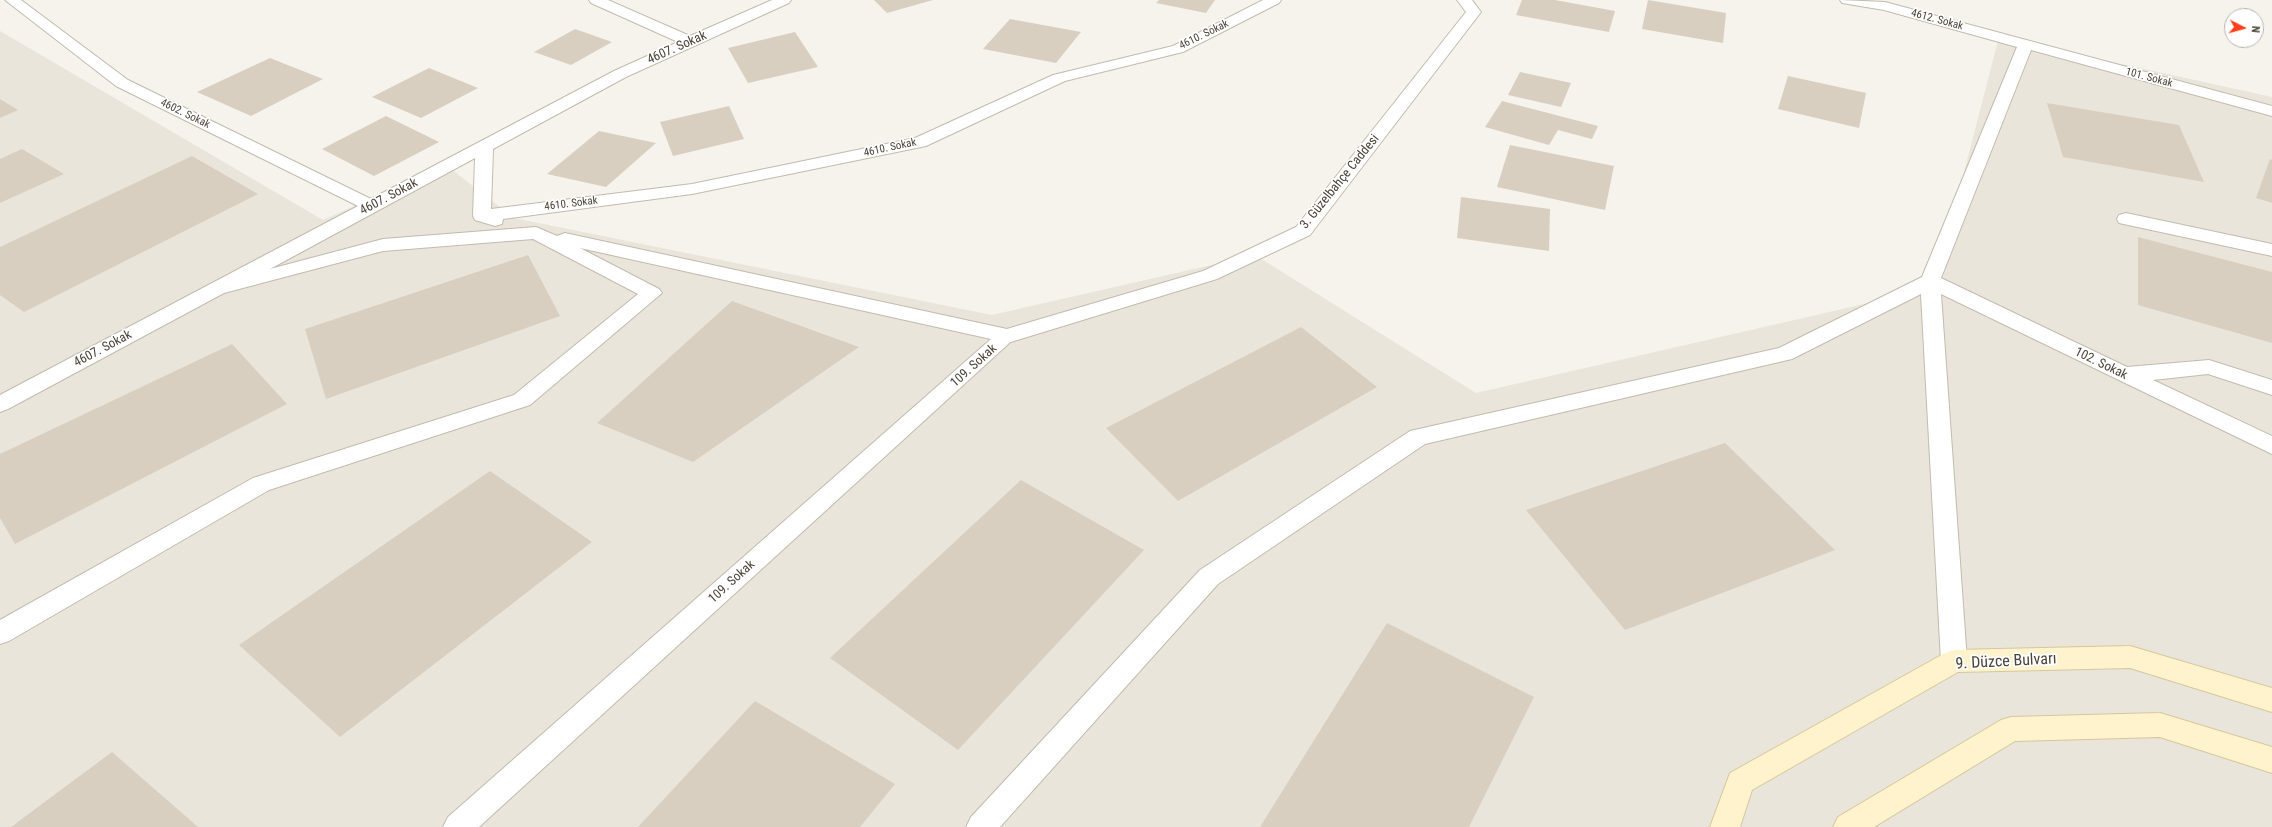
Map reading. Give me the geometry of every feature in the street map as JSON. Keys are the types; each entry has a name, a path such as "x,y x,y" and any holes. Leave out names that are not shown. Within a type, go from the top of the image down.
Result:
{"main road":[{"name":"9. Düzce Bulvarı","path":"1725,827 1740,782 1954,661 2130,657 2272,700"},
{"path":"1848,827 2011,729 2160,725 2272,760"}],"street":[{"name":"4602. Sokak","path":"12,0 122,83 372,206"},
{"path":"596,0 690,42"},
{"name":"4607. Sokak","path":"0,404 620,74 784,0"},
{"name":"4610. Sokak","path":"482,216 692,189 920,142 1058,78 1178,49 1274,0"},
{"name":"3. Güzelbahçe Caddesi","path":"1007,336 1210,275 1303,231 1474,12 1464,0"},
{"name":"4612. Sokak","path":"1847,0 1884,6 2026,44"},
{"path":"1954,661 1930,282 2026,44"},
{"name":"101. Sokak","path":"2026,44 2272,111"},
{"path":"484,147 482,216 536,233 1007,336"},
{"path":"2126,219 2272,250"},
{"path":"0,633 261,484 522,400 652,293 536,233 383,245 216,289"},
{"path":"981,827 1209,577 1418,437 1785,354 1930,282"},
{"name":"102. Sokak","path":"1930,282 2272,446"},
{"name":"109. Sokak","path":"458,827 1007,336"},
{"path":"2123,375 2209,367 2272,388"}],"shaded area":[{"path":"0,31 323,220 446,165 514,218 992,315 1255,255 1476,393 1934,288 1999,37 2272,97 2272,827 0,827"}],"building":[{"path":"874,0 933,0 887,13"},
{"path":"1159,0 1215,0 1206,13 1156,3"},
{"path":"1522,0 1555,0 1615,11 1609,32 1516,15"},
{"path":"1648,0 1726,13 1723,43 1642,29"},
{"path":"1010,19 1081,32 1056,63 983,49"},
{"path":"575,29 612,42 571,65 534,52"},
{"path":"795,32 818,67 748,83 728,48"},
{"path":"270,58 323,79 251,116 197,92"},
{"path":"429,68 478,88 421,118 372,97"},
{"path":"1520,72 1571,83 1561,107 1508,95"},
{"path":"1788,76 1866,93 1859,128 1778,109"},
{"path":"0,99 18,110 0,118"},
{"path":"1502,101 1598,126 1592,139 1558,130 1549,145 1485,127"},
{"path":"2047,103 2179,125 2204,182 2063,157"},
{"path":"729,106 744,139 673,156 660,122"},
{"path":"386,116 439,142 374,176 322,149"},
{"path":"599,131 656,143 606,187 547,174"},
{"path":"1510,145 1614,166 1605,210 1497,187"},
{"path":"22,149 64,174 0,203 0,159"},
{"path":"192,156 258,194 24,312 0,295 0,247"},
{"path":"2270,159 2272,160 2272,203 2256,198"},
{"path":"1461,197 1550,209 1549,251 1457,238"},
{"path":"2138,237 2272,272 2272,343 2138,305"},
{"path":"528,255 560,316 326,399 305,329"},
{"path":"732,301 859,347 693,462 597,423"},
{"path":"1301,327 1377,387 1178,501 1106,428"},
{"path":"232,344 287,404 15,544 0,518 0,454"},
{"path":"1725,443 1835,550 1625,630 1526,510"},
{"path":"490,471 592,542 340,737 239,645"},
{"path":"1021,480 1144,550 958,750 830,658"},
{"path":"1387,623 1534,697 1469,827 1260,827"},
{"path":"755,701 895,784 860,827 638,827"},
{"path":"112,752 198,827 11,827"}]}
